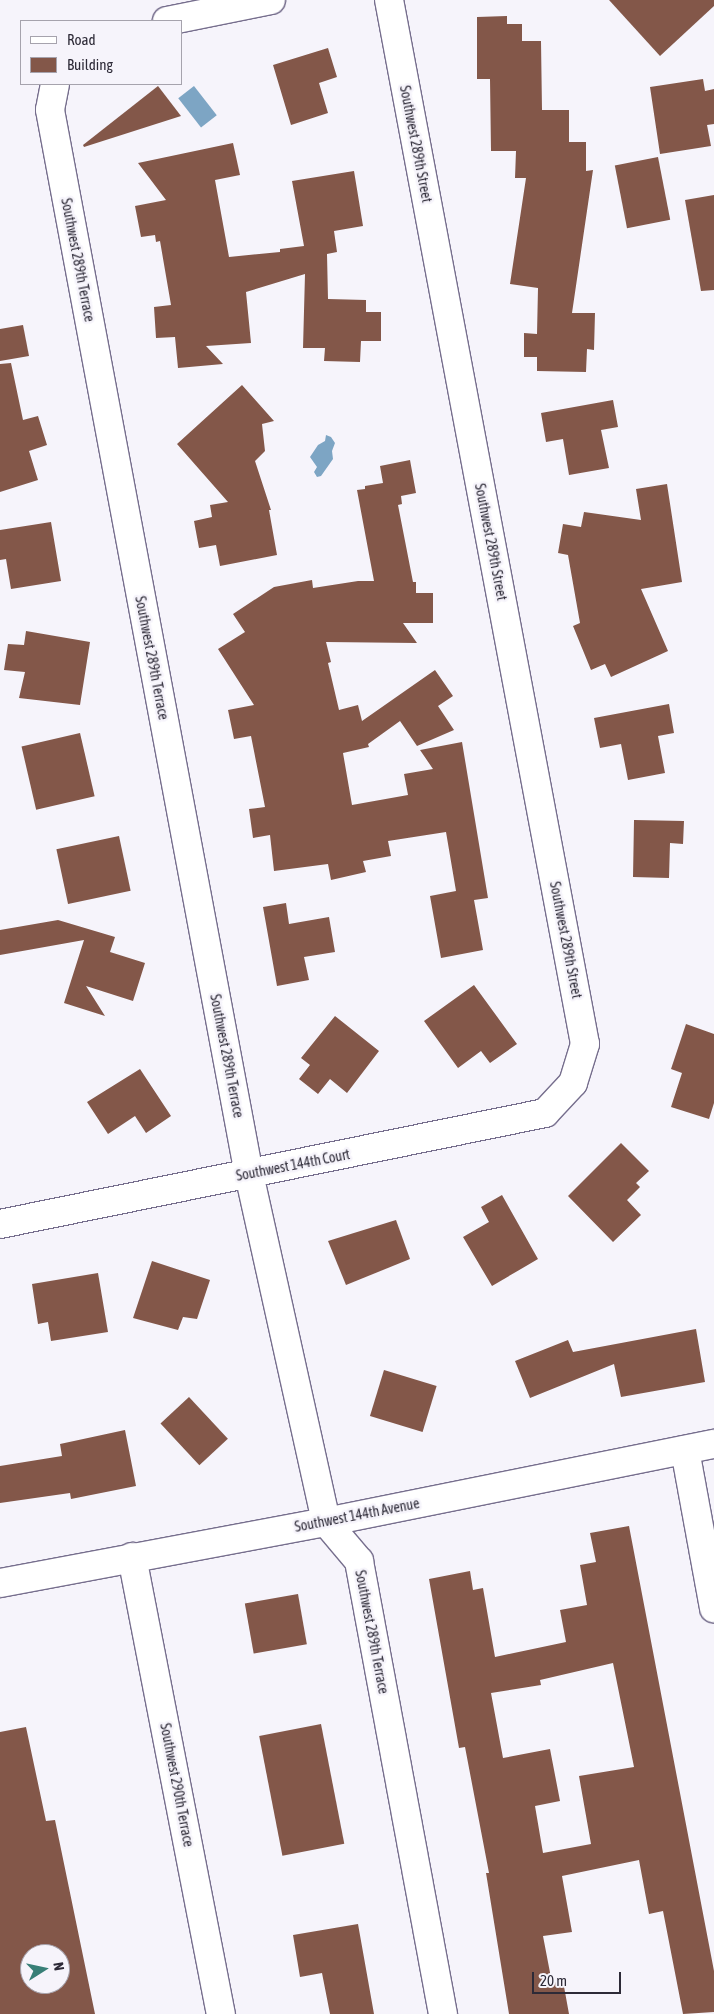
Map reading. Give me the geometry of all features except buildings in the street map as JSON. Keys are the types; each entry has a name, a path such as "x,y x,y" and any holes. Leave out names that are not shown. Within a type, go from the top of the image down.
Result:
{"street":[{"path":"172,20 271,0"},
{"name":"Southwest 289th Street","path":"389,0 585,1044 573,1083"},
{"name":"Southwest 289th Terrace","path":"55,85 50,110 249,1174 326,1522 359,1561 443,2014"},
{"name":"Southwest 144th Court","path":"0,1224 546,1113 573,1083"},
{"name":"Southwest 144th Avenue","path":"0,1582 326,1522 714,1444"},
{"path":"685,1450 714,1608"},
{"name":"Southwest 290th Terrace","path":"132,1557 221,2014"}],"water":[{"path":"194,86 217,115 201,127 178,98"},
{"path":"326,435 331,437 335,443 332,451 333,459 321,476 317,477 314,472 317,467 310,457 318,445 325,441"}]}
